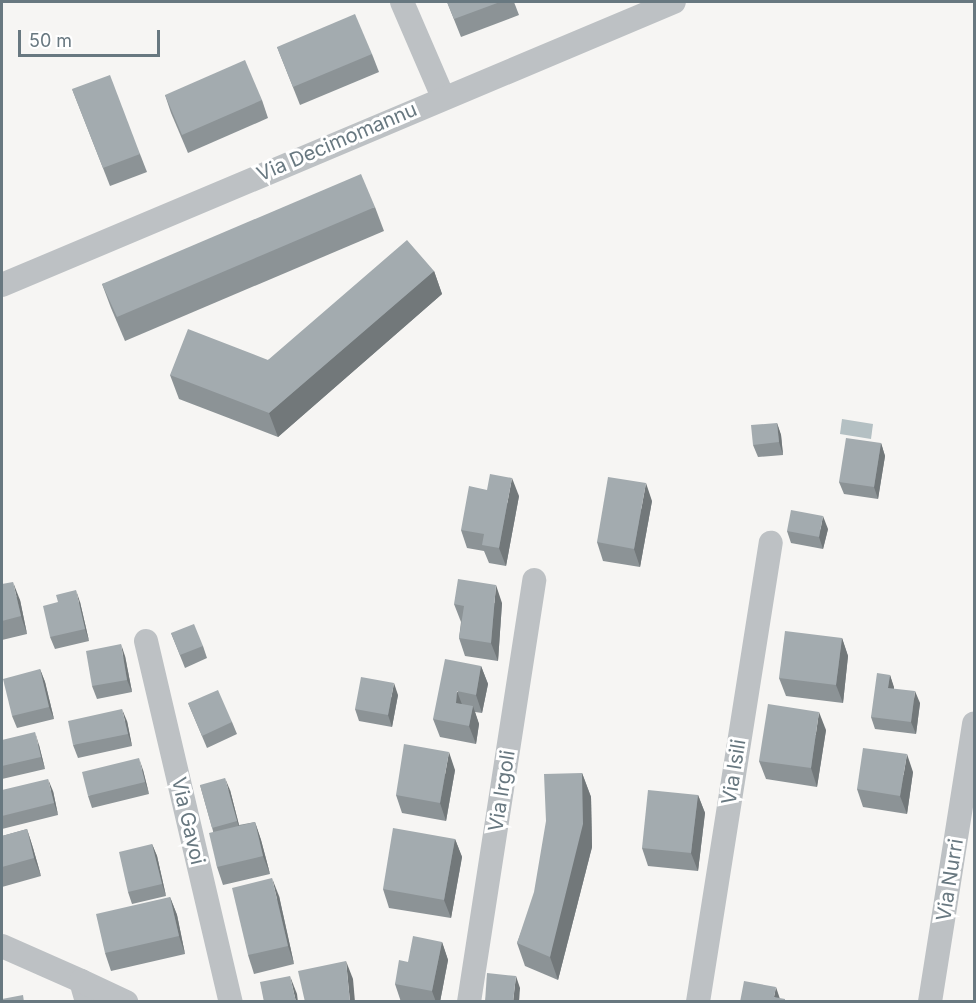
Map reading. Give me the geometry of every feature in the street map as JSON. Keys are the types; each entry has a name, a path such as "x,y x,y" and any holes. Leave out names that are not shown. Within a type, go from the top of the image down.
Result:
{"street":[{"path":"402,2 443,97"},
{"name":"Via Decimomannu","path":"2,285 443,97 674,2"},
{"name":"Via Isili","path":"698,1002 771,543"},
{"name":"Via Irgoli","path":"469,1002 534,580"},
{"name":"Via Gavoi","path":"146,640 231,1002"},
{"name":"Via Nurri","path":"930,1002 975,723"},
{"path":"2,946 84,991 126,1002"}],"shaded area":[{"path":"842,419 873,424 871,439 840,434"}],"building":[{"path":"447,2 500,2 454,19"},
{"path":"355,14 372,54 293,87 277,47"},
{"path":"245,60 262,100 182,135 165,95"},
{"path":"110,75 140,154 103,168 72,89"},
{"path":"361,174 375,207 117,317 102,284"},
{"path":"407,240 434,271 269,413 170,375 188,329 268,360"},
{"path":"777,423 779,442 753,445 751,425"},
{"path":"846,438 881,443 874,487 839,482"},
{"path":"490,474 512,478 499,548 482,545 484,534 461,530 469,486 487,490"},
{"path":"608,477 646,483 634,549 597,542"},
{"path":"791,510 823,516 819,537 787,531"},
{"path":"458,579 496,585 491,643 459,638 464,606 454,604"},
{"path":"13,582 21,616 2,621 2,584"},
{"path":"76,590 85,629 50,637 43,606 58,602 56,595"},
{"path":"194,624 203,646 180,655 171,633"},
{"path":"785,631 842,638 836,685 779,678"},
{"path":"121,644 127,680 92,686 86,651"},
{"path":"445,659 481,666 476,695 457,691 456,703 473,706 469,726 433,719"},
{"path":"40,669 49,707 12,716 3,679"},
{"path":"877,673 890,675 888,688 915,691 911,722 871,717"},
{"path":"361,677 394,683 388,715 355,709"},
{"path":"218,690 232,722 202,736 188,703"},
{"path":"768,704 819,712 811,768 759,761"},
{"path":"122,709 128,734 73,745 68,721"},
{"path":"35,732 41,757 2,766 2,740"},
{"path":"404,744 449,752 440,803 396,795"},
{"path":"863,748 907,754 900,796 857,789"},
{"path":"139,758 145,782 88,796 82,772"},
{"path":"582,773 583,824 550,957 517,943 534,892 546,821 544,774"},
{"path":"225,778 237,821 212,828 200,785"},
{"path":"48,779 54,803 2,816 2,790"},
{"path":"648,790 698,795 691,853 642,848"},
{"path":"255,822 263,856 217,867 209,833"},
{"path":"393,828 455,839 444,900 383,889"},
{"path":"27,829 34,858 2,867 2,836"},
{"path":"152,844 162,884 128,892 119,852"},
{"path":"272,878 288,946 248,955 232,888"},
{"path":"170,897 179,936 105,953 96,914"},
{"path":"413,936 442,942 432,991 395,984 399,960 408,962"},
{"path":"346,961 350,1002 305,1002 298,971"},
{"path":"487,973 516,976 513,1002 485,1002"},
{"path":"290,976 296,1002 264,1002 260,982"},
{"path":"744,981 776,987 774,997 785,999 785,1002 740,1002"},
{"path":"23,995 24,1002 2,1002 2,999"}]}
